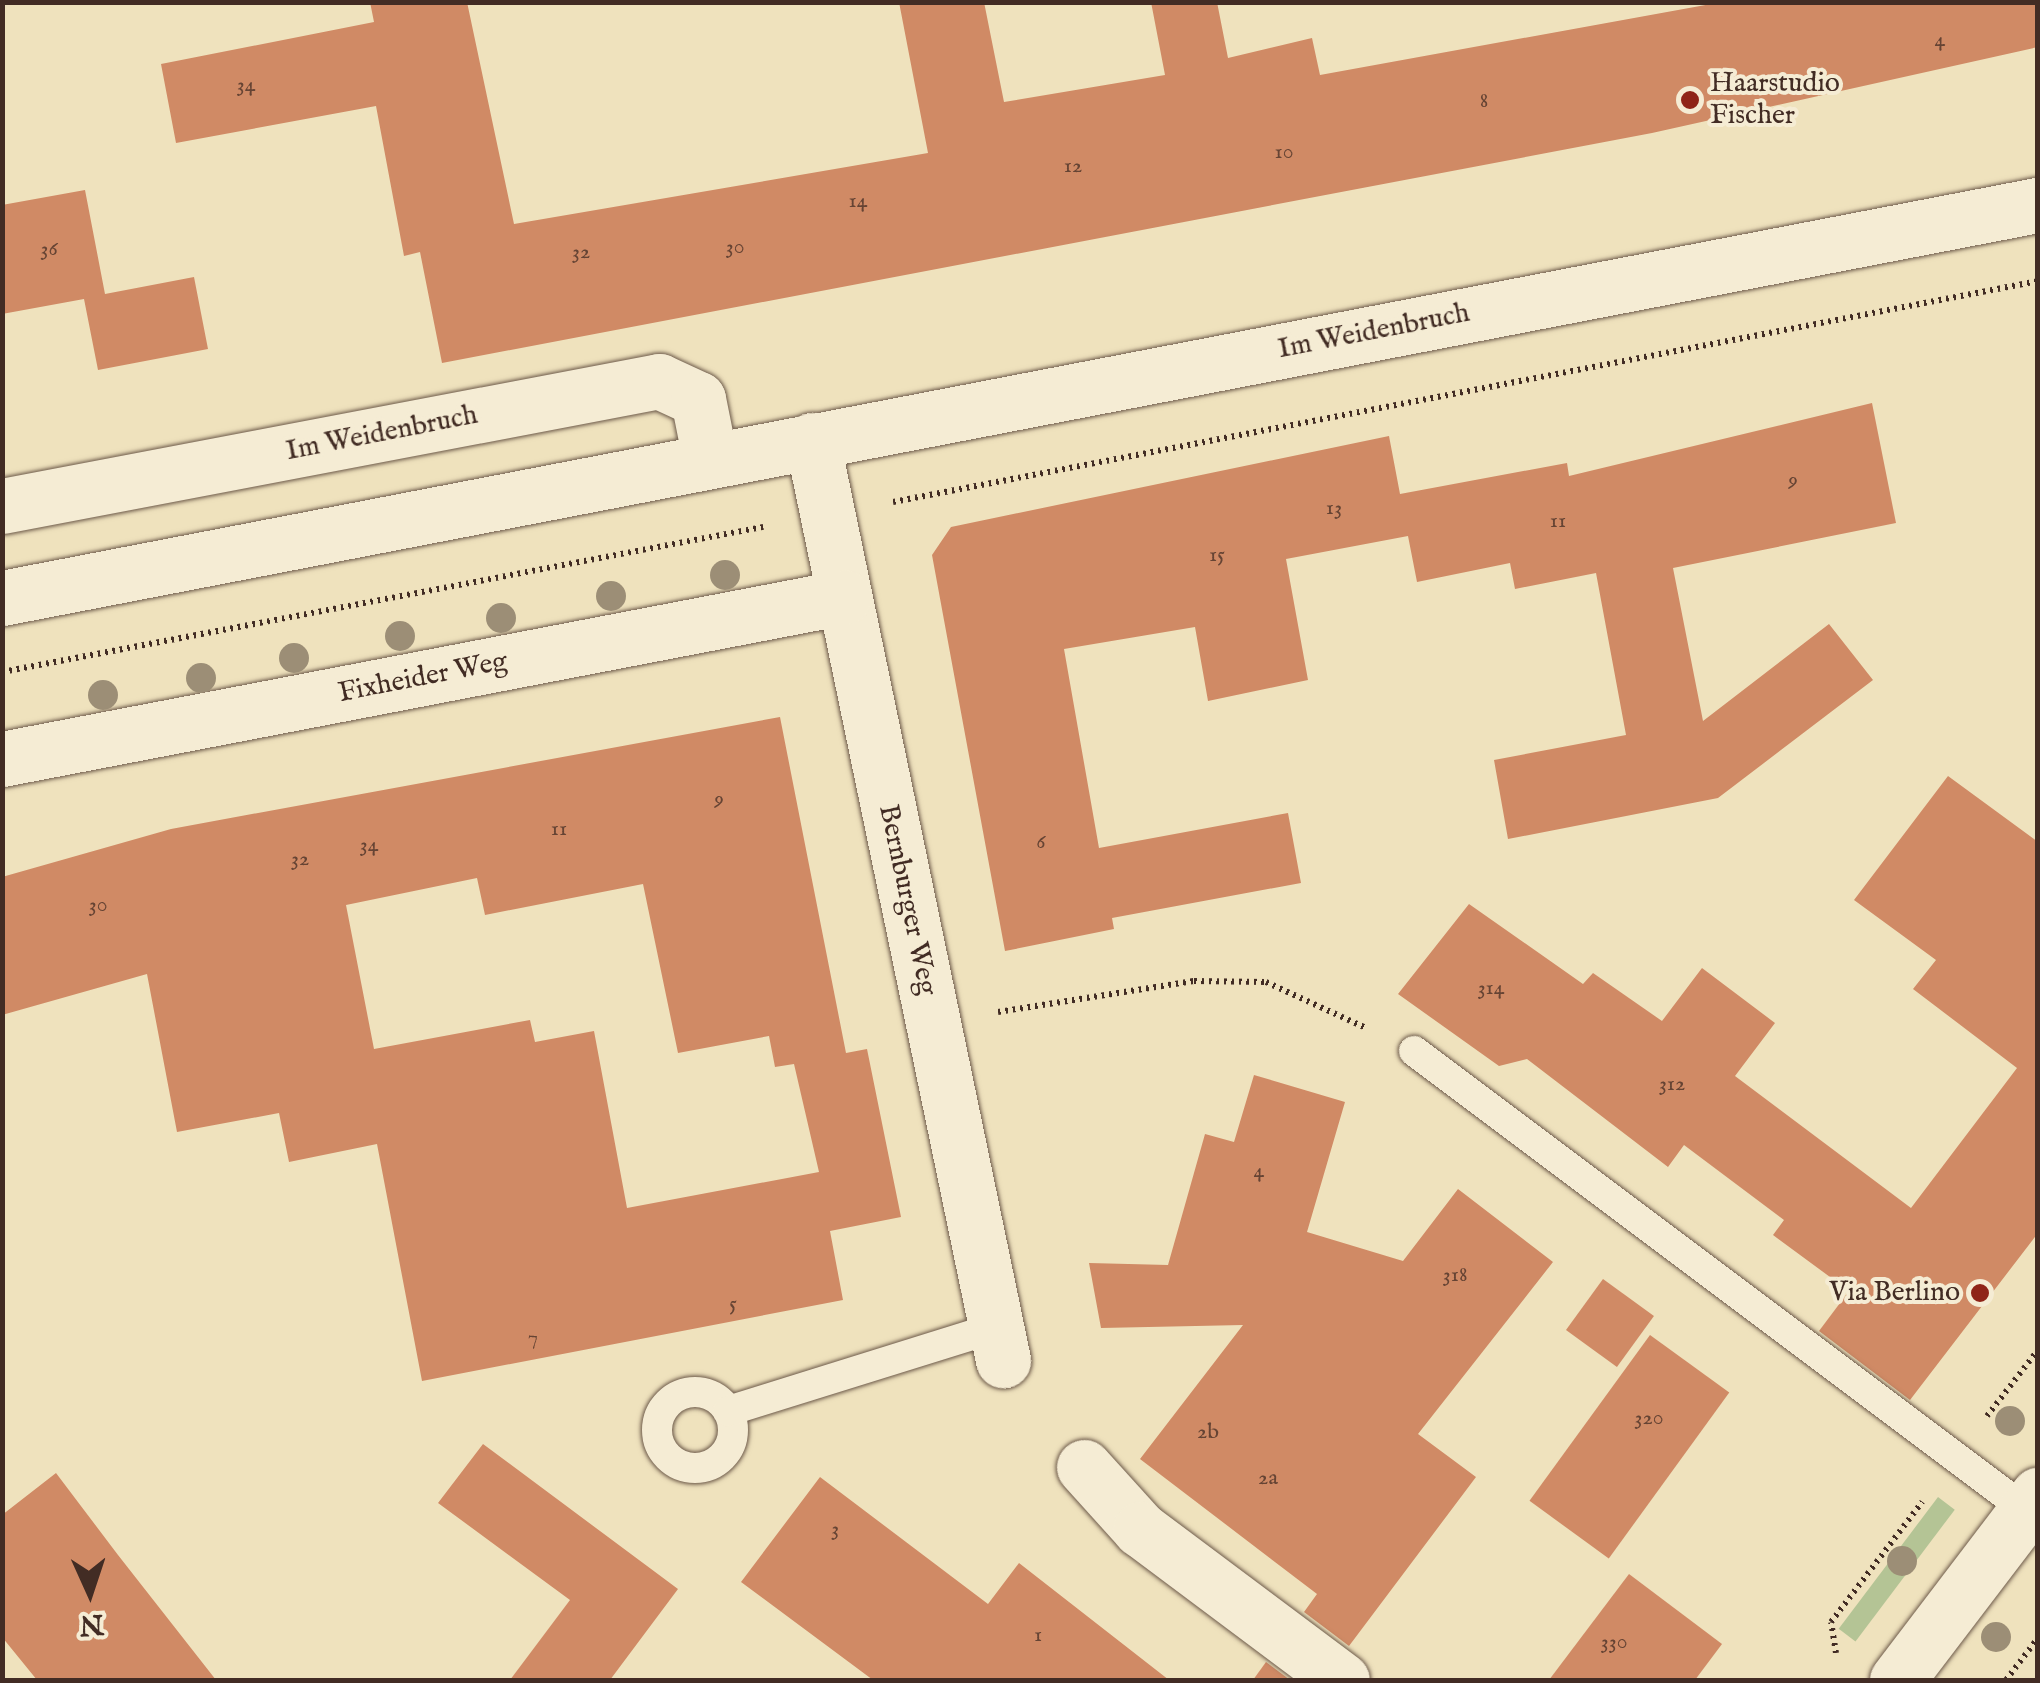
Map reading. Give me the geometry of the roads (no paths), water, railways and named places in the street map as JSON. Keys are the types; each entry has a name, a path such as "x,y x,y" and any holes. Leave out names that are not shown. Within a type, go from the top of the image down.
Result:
{"street":[{"name":"Im Weidenbruch","path":"2,598 2038,205"},
{"name":"Im Weidenbruch","path":"2,506 659,380 698,398 710,459"},
{"name":"Bernburger Weg","path":"812,440 1000,1344"},
{"name":"Fixheider Weg","path":"2,760 844,596"},
{"path":"1084,1467 1140,1529 1342,1680"},
{"path":"1898,1680 2032,1502"}],"lane":[{"path":"1414,1050 2032,1502"},
{"path":"728,1411 1000,1344"}],"place":[{"name":"Haarstudio Fischer","path":"1690,100"},
{"name":"Via Berlino","path":"1980,1293"}]}
